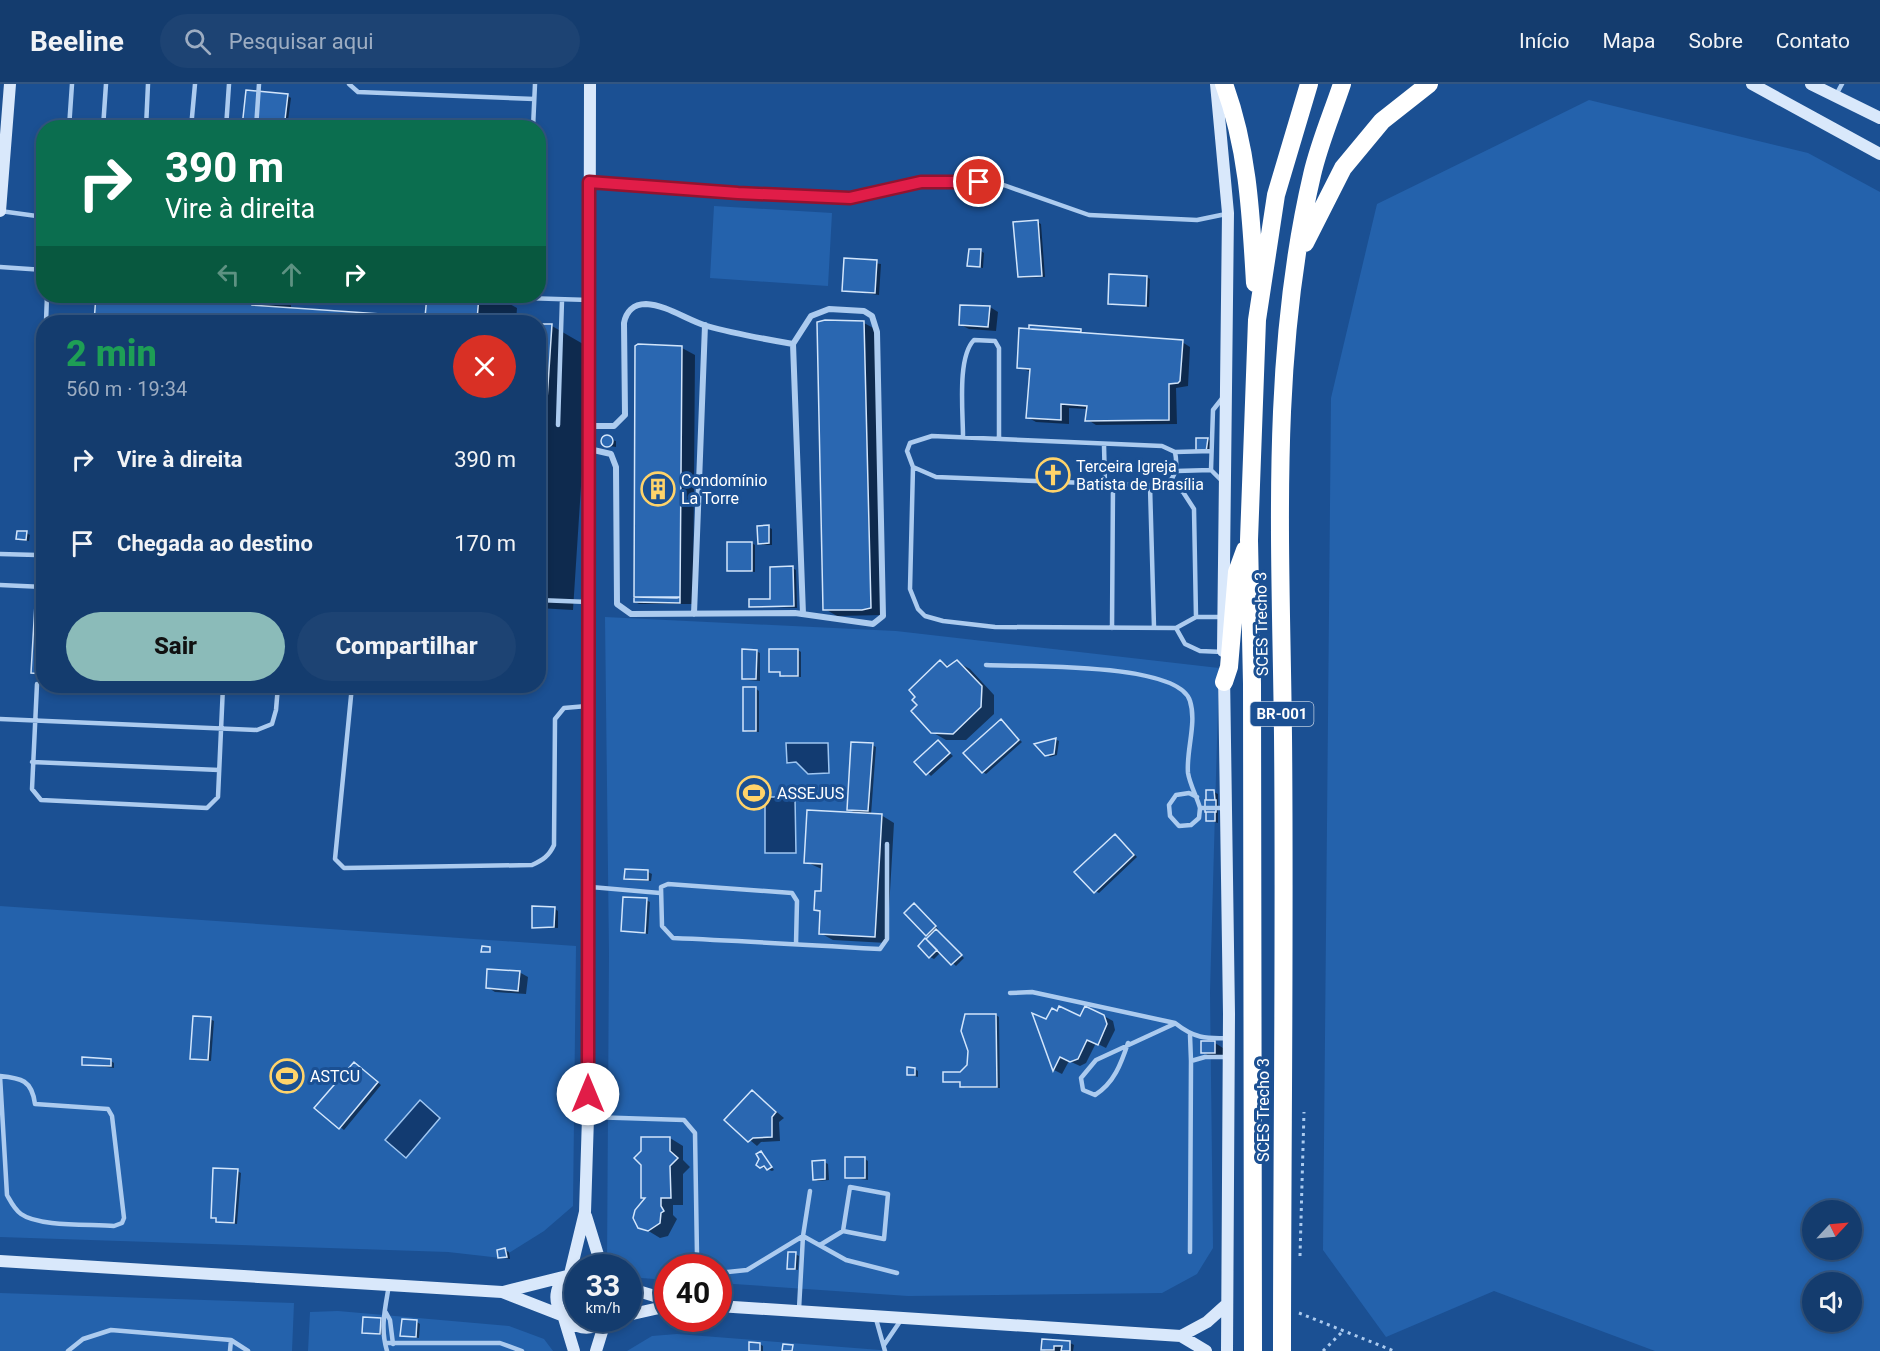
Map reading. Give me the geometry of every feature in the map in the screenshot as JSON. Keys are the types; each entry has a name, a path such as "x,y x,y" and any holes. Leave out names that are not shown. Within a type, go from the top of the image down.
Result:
{"highway":[{"path":"1224,84 1237,120 1250,195 1257,320"},
{"name":"SCES Trecho 3","path":"1253,1351 1252,684 1249,540 1257,320 1276,195 1309,84"},
{"name":"SCES Trecho 3","path":"1282,1351 1283,737 1278,499 1282,412 1295,264 1313,172 1342,84"},
{"path":"1295,264 1343,168 1382,121 1429,84"},
{"path":"1224,682 1229,667 1237,572 1249,540"}],"street":[{"path":"0,211 10,84"},
{"path":"576,1254 585,1212 588,1117 591,602 588,300 590,84"},
{"path":"1216,84 1228,213 1222,617 1229,1058 1227,1351"},
{"path":"1752,84 1880,154"},
{"path":"1811,84 1880,118"},
{"path":"589,426 614,426 625,415 624,323 626,314 635,306 646,304 705,325 793,344"},
{"path":"589,449 611,454 616,467 617,604 631,614 803,614 816,618 873,624 883,616 876,325 872,316 864,311 820,311 811,316 793,344 803,614"},
{"path":"694,614 705,325"},
{"path":"585,1212 596,1254"},
{"path":"0,1261 502,1292 564,1276"},
{"path":"564,1283 558,1290 556,1299 574,1351"},
{"path":"502,1292 563,1317"},
{"path":"1181,1336 1207,1322 1227,1304"},
{"path":"732,1307 1181,1336 1206,1351"},
{"path":"596,1351 604,1332"}],"lane":[{"path":"70,120 72,84"},
{"path":"104,120 106,84"},
{"path":"146,120 148,84"},
{"path":"192,120 195,84"},
{"path":"227,120 229,84"},
{"path":"257,120 259,84"},
{"path":"349,84 358,92 534,99"},
{"path":"533,120 535,84"},
{"path":"1835,97 1842,84"},
{"path":"589,182 738,193 850,198 921,182 960,180 998,183 1089,215 1197,220 1228,213"},
{"path":"0,211 36,216"},
{"path":"0,267 36,269"},
{"path":"546,299 588,300"},
{"path":"558,426 562,300"},
{"path":"963,436 963,369 968,346 975,340 988,340 995,341 999,348 999,438"},
{"path":"1223,482 1211,470 1211,452 1213,410 1225,393"},
{"path":"1211,452 1175,452 1162,446 1104,445 963,436 932,436 910,443 907,451 913,467 910,589 918,609 925,616 943,621 995,627 1176,628 1196,616 1222,617"},
{"path":"1104,445 1105,485"},
{"path":"1169,483 1176,471 1175,452"},
{"path":"913,467 936,477 1105,485 1150,486 1169,483 1183,492 1194,509 1196,616"},
{"path":"1176,471 1211,470"},
{"path":"1112,628 1113,485"},
{"path":"1150,486 1154,627"},
{"path":"0,554 36,556"},
{"path":"0,585 36,587"},
{"path":"546,600 591,602"},
{"path":"1176,628 1185,644 1200,651 1223,652"},
{"path":"986,665 1114,670 1169,680 1185,689 1191,702 1188,774 1197,797 1200,808 1199,818 1191,825 1179,826 1170,816 1169,805 1176,795 1189,793 1197,797"},
{"path":"36,693 33,721 32,789 41,800 207,808 218,797 223,693"},
{"path":"0,719 257,730 272,724 277,693"},
{"path":"351,693 335,859 344,868 532,865 543,860 550,854 554,845 555,718 564,708 590,706"},
{"path":"32,762 219,770"},
{"path":"1200,808 1226,808"},
{"path":"796,944 797,902 792,893 668,884 661,887 662,926 673,938 880,949 885,945 887,939 887,844"},
{"path":"588,887 660,893"},
{"path":"1010,993 1032,992 1175,1023 1190,1035 1204,1040 1228,1038"},
{"path":"1128,1043 1121,1064 1107,1087 1095,1095 1083,1090 1081,1078 1096,1060 1128,1043 1175,1023"},
{"path":"1190,1035 1190,1252"},
{"path":"1191,1061 1205,1057 1229,1058"},
{"path":"0,1076 22,1078 29,1084 35,1104 108,1109 112,1116 124,1218 122,1223 114,1226 28,1218 12,1206 7,1195 0,1076"},
{"path":"588,1117 684,1120 695,1133 697,1254"},
{"path":"820,1245 843,1231 884,1239 888,1194 850,1187 843,1231"},
{"path":"799,1311 803,1236 810,1191"},
{"path":"803,1236 846,1260 897,1273"},
{"path":"732,1272 747,1270 803,1236"},
{"path":"387,1351 382,1327 389,1285"},
{"path":"385,1311 390,1320 393,1344"},
{"path":"875,1316 884,1348"},
{"path":"884,1348 903,1318"},
{"path":"68,1351 83,1339 111,1330 231,1340 248,1351"},
{"path":"230,1351 231,1340"},
{"path":"385,1343 500,1343 522,1351"}],"path":[{"path":"1300,1265 1304,1112"},
{"path":"1299,1322 1299,1312 1394,1351"},
{"path":"1323,1351 1344,1331"}],"shaded area":[{"path":"1589,100 1808,153 1880,192 1880,1351 1655,1351 1494,1291 1386,1337 1323,1250 1331,398 1377,204"},
{"path":"714,206 832,213 828,286 710,278"},
{"path":"605,617 896,631 1219,668 1210,992 1213,1248 1197,1274 1162,1293 908,1296 732,1284 732,1254 654,1254 654,1279 642,1278 642,1254 607,1254 609,954"},
{"path":"786,743 828,743 829,773 808,774 796,762 787,763"},
{"path":"765,797 795,797 796,853 765,853"},
{"name":"ASTCU","path":"0,906 576,946 573,1206 544,1231 501,1258 448,1252 0,1237"},
{"path":"420,1100 440,1118 406,1158 385,1140"},
{"path":"0,1293 294,1303 292,1351 0,1351"},
{"path":"338,1311 509,1326 544,1339 553,1351 308,1351 310,1312"},
{"path":"677,1334 893,1351 627,1351 652,1336"}],"building":[{"path":"246,90 288,94 285,120 243,120"},
{"path":"1038,220 1042,276 1018,277 1013,222"},
{"path":"969,249 981,249 980,267 967,266"},
{"path":"844,258 877,260 875,293 842,291"},
{"path":"1109,274 1147,276 1146,306 1108,304"},
{"path":"95,303 252,303 252,305 396,315 95,315"},
{"path":"426,303 478,303 477,315 425,315"},
{"path":"960,305 990,306 988,327 959,325"},
{"path":"825,320 864,321 871,608 862,610 823,610 817,322"},
{"path":"546,324 552,324 546,415"},
{"path":"1029,325 1081,329 1081,332 1029,329"},
{"path":"1019,328 1183,340 1180,381 1169,384 1169,420 1085,421 1087,406 1061,404 1061,420 1026,418 1030,369 1017,368"},
{"name":"Condomínio La Torre","path":"638,344 682,346 680,597 677,598 634,597 635,346"},
{"path":"607,435 613,441 607,447 601,441"},
{"path":"1196,438 1208,438 1206,452 1196,452"},
{"path":"769,525 769,543 758,544 757,526"},
{"path":"17,531 27,531 26,540 16,539"},
{"path":"727,542 752,542 752,571 727,571"},
{"path":"793,566 794,606 749,607 749,599 770,599 770,567"},
{"path":"634,597 680,597 680,603 634,602"},
{"path":"35,604 36,604 36,673 31,673"},
{"path":"742,649 757,650 756,679 742,679"},
{"path":"769,649 798,649 798,676 780,676 780,672 769,672"},
{"path":"940,660 947,667 957,660 982,686 981,707 953,734 931,733 911,711 917,705 912,700 915,697 909,690"},
{"path":"743,687 756,687 756,731 743,731"},
{"path":"1001,719 1019,740 982,773 963,753"},
{"path":"1056,738 1054,754 1045,756 1034,744"},
{"path":"938,740 950,753 926,775 914,762"},
{"path":"851,742 873,743 868,811 847,810"},
{"path":"1206,790 1214,790 1215,800 1206,800"},
{"path":"1205,800 1216,800 1216,812 1205,812"},
{"path":"807,810 882,814 875,937 819,934 820,911 814,910 815,891 821,891 822,864 804,863"},
{"path":"1206,812 1215,812 1215,821 1206,821"},
{"path":"1115,834 1134,855 1094,893 1074,872"},
{"path":"625,869 648,870 648,880 624,879"},
{"path":"623,897 647,898 645,933 621,931"},
{"path":"914,903 936,926 926,936 904,913"},
{"path":"532,906 555,907 554,927 532,928"},
{"path":"936,929 962,955 951,965 926,939"},
{"path":"925,938 937,950 929,958 918,946"},
{"path":"482,946 490,947 490,952 481,952"},
{"path":"487,969 520,971 518,991 486,988"},
{"path":"1059,1006 1080,1016 1085,1006 1104,1015 1107,1024 1098,1045 1087,1040 1078,1059 1070,1062 1060,1057 1053,1071 1032,1013 1046,1019 1052,1008 1057,1011"},
{"path":"965,1014 996,1014 997,1087 960,1087 960,1082 943,1082 943,1072 960,1072 967,1065 968,1051 961,1031"},
{"path":"193,1016 211,1017 208,1060 190,1059"},
{"path":"1201,1041 1215,1041 1215,1053 1201,1053"},
{"path":"82,1057 111,1059 111,1066 82,1065"},
{"path":"354,1062 378,1082 339,1129 314,1108"},
{"path":"907,1067 915,1068 915,1075 907,1075"},
{"path":"752,1090 776,1112 772,1117 772,1137 753,1138 748,1142 724,1120"},
{"path":"641,1137 670,1137 670,1151 678,1158 670,1166 671,1198 661,1198 664,1211 661,1213 660,1223 648,1231 638,1228 633,1218 635,1210 645,1198 641,1198 641,1165 634,1158 641,1151"},
{"path":"761,1151 772,1167 767,1170 764,1166 760,1168 756,1165 759,1159 756,1154"},
{"path":"845,1157 865,1157 865,1178 845,1178"},
{"path":"825,1160 825,1179 813,1180 812,1161"},
{"path":"213,1168 238,1169 234,1223 216,1222 216,1218 211,1218"},
{"path":"505,1248 507,1257 498,1258 497,1250"},
{"path":"788,1252 796,1252 795,1269 787,1269"},
{"path":"363,1317 381,1318 380,1334 362,1333"},
{"path":"402,1319 417,1320 416,1337 400,1336"},
{"path":"1042,1339 1070,1341 1070,1351 1061,1351 1062,1346 1054,1346 1054,1350 1041,1350"},
{"path":"749,1342 760,1343 760,1351 749,1351"},
{"path":"783,1344 793,1345 792,1351 782,1351"}],"place":[{"name":"Terceira Igreja Batista de Brasília","path":"1053,475"},
{"name":"Condomínio La Torre","path":"658,489"},
{"name":"ASSEJUS","path":"754,793"},
{"name":"ASTCU","path":"287,1076"}],"route":[{"path":"588,1094 591,602 589,182 738,193 850,198 921,182 960,180 979,182"}]}
